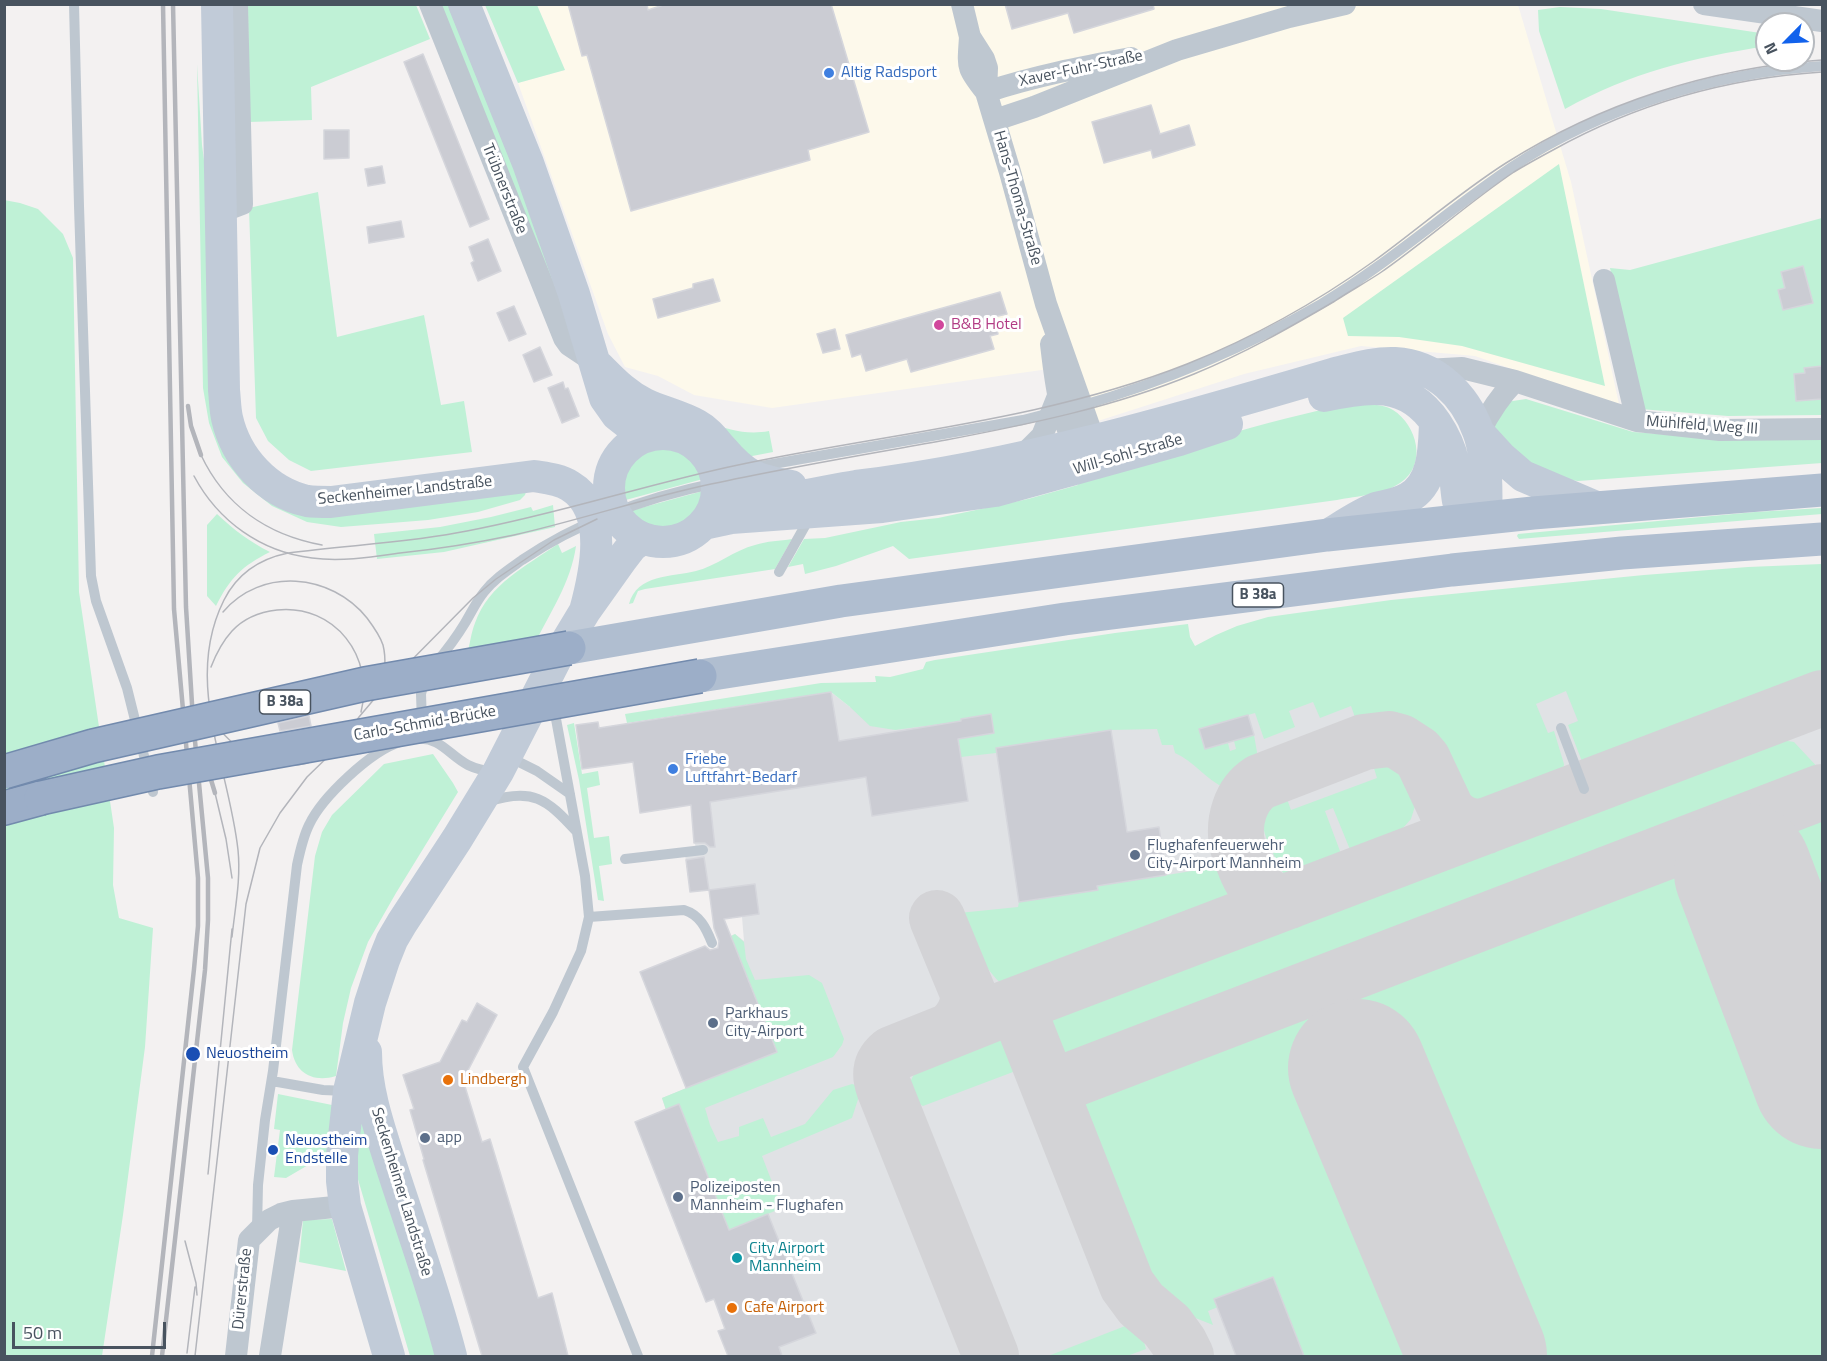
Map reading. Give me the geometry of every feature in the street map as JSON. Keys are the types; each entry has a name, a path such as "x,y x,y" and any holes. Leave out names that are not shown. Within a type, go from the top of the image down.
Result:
{"highway":[{"name":"B 38a","path":"4,772 93,746 365,684 563,653"},
{"name":"Carlo-Schmid-Brücke","path":"4,808 158,771 700,676"}],"main road":[{"name":"Seckenheimer Landstraße","path":"217,4 224,390 227,417 236,444 252,468 268,483 288,495 309,501 331,502 558,471 578,472 595,477 616,515"},
{"path":"464,4 528,163 574,294 605,398 617,415 645,437 669,434 692,442 708,459 714,470 730,476"},
{"path":"593,361 631,396 645,404 696,424 710,434 730,476"},
{"name":"Will-Sohl-Straße","path":"730,476 729,491 751,499 913,504 995,491 1086,450 1374,364 1398,363 1416,366 1440,377 1452,388 1468,410 1479,433"},
{"name":"Will-Sohl-Straße","path":"703,524 731,518 772,515 907,480 1020,459 1179,440 1298,402 1341,392 1383,388 1412,398 1429,413 1446,438 1453,460 1457,504 1475,526"},
{"path":"1327,535 1375,508 1409,498 1426,478 1432,461 1435,422"},
{"path":"1479,433 1501,458 1523,476 1596,507"},
{"path":"1452,570 1467,556 1475,526 1487,496 1479,433"},
{"name":"Seckenheimer Landstraße","path":"389,1356 345,1206 342,1181 342,1155 366,1056 366,1025 377,982 392,940 503,764 594,594 610,552 616,515 611,472 616,460 624,450 645,437"},
{"path":"616,515 661,542 680,539 688,536 703,524 730,476"},
{"name":"B 38a","path":"563,653 841,601 1327,535 1475,526 1596,507 1822,490"},
{"path":"594,594 654,561 699,552 772,515"},
{"path":"1475,526 1490,553 1506,565"},
{"name":"B 38a","path":"1452,570 1622,553 1822,539"},
{"name":"Carlo-Schmid-Brücke","path":"700,676 1065,619 1452,570"},
{"name":"Seckenheimer Landstraße","path":"359,1087 381,1133 451,1356"}],"street":[{"path":"221,212 242,204 237,4"},
{"name":"Trübnerstraße","path":"430,4 564,338 569,345 593,361"},
{"name":"Hans-Thoma-Straße","path":"962,4 970,37 984,58 987,68 986,92 1046,304 1063,406 1086,450"},
{"name":"Xaver-Fuhr-Straße","path":"995,120 1034,107 1177,50 1289,16 1345,4"},
{"path":"1704,4 1822,21"},
{"name":"Xaver-Fuhr-Straße","path":"986,92 1060,70 1177,50"},
{"path":"1604,280 1638,421"},
{"name":"Mühlfeld, Weg III","path":"1383,388 1426,370 1462,368 1515,381 1638,421 1720,430 1822,429"},
{"path":"1479,433 1502,394 1515,381"},
{"path":"1020,459 1042,436 1063,406"},
{"name":"Dürerstraße","path":"236,1356 249,1240 269,1220 281,1214 345,1206"},
{"path":"270,1356 293,1211"}],"lane":[{"path":"74,4 91,576 96,601 127,688 153,792"},
{"path":"423,738 421,694 426,675 453,642 484,592 496,579 554,540 660,497 730,476 1023,420 1063,406 1141,387 1192,369 1264,335 1321,303 1376,267 1514,166 1564,136 1666,94 1710,82 1759,72 1822,66"},
{"path":"779,572 818,502"},
{"path":"563,653 554,687 556,718 585,876 589,917 581,951 553,1012 523,1067 638,1356"},
{"path":"1561,728 1584,789"},
{"path":"256,1232 265,1120 272,1081 297,864 309,823 340,784 368,760 394,744 423,738 439,742 467,764 482,771 503,764 537,771 570,794"},
{"path":"479,805 506,796 535,797 560,813 577,832"},
{"path":"625,860 703,850"},
{"path":"589,917 684,910 700,920 712,943"},
{"path":"272,1081 323,1090 359,1087"}],"shaded area":[{"path":"537,5 1518,5 1571,182 1619,404 1475,356 1361,346 1244,374 1098,421 1077,365 772,408 694,395 658,376 625,367 608,334 518,83 565,70"},
{"path":"1822,599 1822,1356 728,1356 718,1331 725,1328 714,1299 706,1302 635,1122 666,1110 662,1098 777,1051 731,936 735,934 744,941 742,917 713,920 709,890 690,892 685,854 696,852 692,818 712,816 696,713 831,692 850,707 961,719"}],"green space":[{"path":"248,5 416,5 430,39 311,87 312,120 249,122"},
{"path":"439,5 450,5 488,97 576,339"},
{"path":"485,5 537,5 565,70 518,83"},
{"path":"1560,7 1601,9 1755,32 1755,48 1663,68 1614,85 1565,109 1539,31 1538,10"},
{"path":"197,64 202,145 211,213 213,390 276,500 527,489 520,500 478,512 428,520 341,527 307,522 272,506 243,483 222,457 209,423 203,388"},
{"path":"1559,164 1605,386 1462,346 1399,337 1348,336 1343,318"},
{"path":"318,192 337,337 424,315 441,405 464,401 472,452 311,471 289,460 268,441 256,418 249,208"},
{"path":"4,200 38,209 63,234 73,258 79,592 114,828 113,885 119,918 153,928 145,1047 102,1356 5,1356"},
{"path":"1822,218 1822,415 1728,416 1640,409 1610,268 1630,270"},
{"path":"1526,399 1633,432 1725,439 1822,436 1822,463 1578,481 1542,476 1495,434 1495,418 1506,402"},
{"path":"1356,403 1380,405 1393,410 1408,425 1416,445 1414,466 1409,475 1400,483 1378,493 909,559 893,546 805,574 803,564 788,567 804,539 825,538 901,522 938,518 1028,499 1078,485 1076,477 1286,418"},
{"path":"708,422 738,431 769,431 773,452 742,458"},
{"path":"658,447 680,452 686,456 703,479 622,501 621,481 627,466 639,454"},
{"path":"703,491 691,516 683,524 672,528 649,527 626,512"},
{"path":"553,505 555,527 444,552 377,559 374,534 440,527 531,507 533,511"},
{"path":"1822,508 1822,514 1519,539 1517,536 1518,534 1755,512"},
{"path":"217,514 242,535 270,552 252,562 238,574 226,588 216,606 207,596 207,525"},
{"path":"792,539 775,569 645,589 638,591 633,603 629,604 639,587 656,578 703,569 755,545"},
{"path":"558,544 562,553 576,546 570,572 534,645 467,655 475,623 489,597 521,568"},
{"path":"1822,564 1822,682 1586,772 1568,725 1578,721 1566,691 1536,704 1548,733 1554,731 1564,764 1563,771 1553,784 1495,806 1482,807 1459,798 1451,790 1436,758 1419,737 1389,723 1358,726 1351,706 1320,718 1313,702 1289,711 1295,727 1264,739 1255,713 1199,729 1205,749 1228,743 1230,751 1236,749 1234,741 1254,735 1257,767 1240,775 1225,788 1175,753 1173,745 1162,745 1157,729 1111,730 996,748 996,753 961,757 955,722 895,730 870,726 831,692 627,723 625,714 821,683 876,682 875,676 890,677 923,669 926,662 935,660 1115,633 1188,624 1190,637 1195,646 1237,626 1268,617 1391,600 1748,567","holes":["991,714 964,738 961,719"]},
{"path":"574,723 582,774 598,771 600,785 587,788 594,838 609,836 612,864 599,866 604,901 598,900 579,780 567,725"},
{"path":"1781,740 1794,742 1822,772 1822,1356 1304,1356 1273,1277 1215,1299 1218,1307 1208,1311 1213,1325 1158,1303 1149,1295 1045,1031 1046,1021 1054,1006 1712,755"},
{"path":"433,754 458,792 368,942 351,988 343,1023 336,1076 313,1077 297,1065 292,1050 315,856 322,832 332,815 384,764"},
{"path":"1386,763 1397,766 1409,778 1416,791 1416,803 1411,819 1403,828 1380,849 1359,859 1351,852 1333,808 1325,811 1340,851 1338,861 1332,870 1299,881 1285,875 1264,828 1263,820 1267,812 1274,805 1287,799 1291,810 1377,778 1373,765"},
{"path":"1088,832 1111,884 1223,866 1232,885 1216,912 1010,990 993,975 986,965 959,913 1018,907 1019,902"},
{"path":"735,934 744,942 746,959 755,980 809,975 822,983 844,1039 833,1057 705,1108 718,1142 739,1136 739,1127 763,1118 771,1137 805,1124 833,1090 852,1084 862,1087 852,1118 762,1156 782,1208 729,1230 679,1105 666,1110 662,1098 777,1051 731,936"},
{"path":"1004,1026 1015,1040 1020,1053 1019,1061 1013,1072 923,1106 911,1100 905,1093 922,1057"},
{"path":"278,1094 332,1105 327,1154 286,1178 274,1177 280,1130 274,1129"},
{"path":"361,1097 438,1356 410,1356 357,1176 353,1138"},
{"path":"332,1219 346,1271 299,1262 303,1220"},
{"path":"1138,1321 1146,1349 1127,1356 1048,1356"}],"building":[{"path":"568,4 647,4 648,10 666,4 831,4 869,132 808,150 810,160 631,211 587,55 582,56"},
{"path":"1005,4 1153,4 1154,9 1074,33 1068,13 1012,29"},
{"path":"423,54 489,219 470,227 404,62"},
{"path":"1151,105 1160,134 1189,125 1195,145 1153,158 1151,150 1104,163 1092,122"},
{"path":"324,130 349,130 349,158 324,159"},
{"path":"382,166 385,183 368,186 365,169"},
{"path":"401,221 404,237 369,243 367,227"},
{"path":"488,239 501,271 478,281 471,263 474,261 469,247"},
{"path":"1803,266 1813,303 1783,310 1778,290 1785,288 1781,272"},
{"path":"713,279 720,301 658,318 653,299 693,288 693,284"},
{"name":"B&B Hotel","path":"1000,292 1007,314 994,317 998,334 990,336 994,349 911,372 907,359 866,371 861,354 852,357 846,335"},
{"path":"514,306 526,334 509,341 497,313"},
{"path":"835,329 840,349 823,353 817,334"},
{"path":"540,347 552,375 534,382 523,355"},
{"path":"1822,366 1822,399 1796,401 1794,374 1805,373 1804,368"},
{"path":"563,382 565,389 568,388 579,416 562,423 548,388"},
{"path":"831,692 839,741 991,714 994,733 958,739 968,801 872,816 866,777 710,802 715,847 710,847 705,843 694,843 691,805 640,813 633,762 582,769 576,725 598,722 599,728"},
{"path":"1248,715 1254,735 1205,749 1199,729"},
{"path":"309,716 311,726 280,731 278,723"},
{"path":"1111,730 1127,832 1159,827 1166,875 1097,886 1098,890 1019,902 996,748"},
{"path":"704,857 709,890 690,892 686,860"},
{"name":"Parkhaus City-Airport","path":"755,884 759,914 724,919 777,1052 686,1088 640,972 705,946 710,950 718,948 719,941 714,928 709,890"},
{"path":"477,1003 497,1015 463,1080 482,1142 490,1139 538,1298 552,1293 568,1356 482,1356 410,1110 414,1109 403,1075 440,1062 462,1020 467,1022"},
{"name":"City Airport Mannheim","path":"679,1104 729,1230 768,1214 816,1333 779,1347 782,1356 728,1356 718,1331 725,1329 714,1299 706,1302 635,1122"},
{"path":"1273,1277 1304,1356 1236,1356 1214,1299"}],"taxiway":[{"path":"991,1356 884,1088 881,1078 882,1070 892,1054 1822,698"},
{"path":"1289,901 1273,899 1261,892 1248,873 1236,835 1237,818 1243,801 1253,787 1260,782 1364,742 1389,739 1400,742 1417,753 1423,760 1447,811 1463,824 1484,827"},
{"path":"1050,1088 1822,792"},
{"path":"1727,829 1743,872"},
{"path":"937,918 968,993 964,1013 951,1030"},
{"path":"1031,999 1022,1019 1127,1285 1141,1304 1167,1326 1186,1356"}],"runway":[{"path":"1743,872 1822,1080"},
{"path":"1357,1068 1478,1356"}],"tram line":[{"path":"232,937 239,861 233,819 212,724 208,693 208,662 212,631 224,600 242,575 258,564 288,553 445,535 501,524 738,465 1021,413 1133,383 1211,354 1307,305 1374,261 1506,163 1580,123 1618,106 1698,80 1780,64 1822,60"},
{"path":"194,476 215,507 243,532 259,541 293,555 312,558 356,558 443,548 500,538 711,484 1040,421 1164,386 1230,358 1283,331 1380,273 1514,172 1543,155 1617,119 1717,87 1752,80 1822,72"},
{"path":"201,455 222,489 250,515 284,534 322,545"},
{"path":"195,1356 246,904 260,848 280,813 307,777 341,744 359,717 381,691 473,598 496,579 554,540 597,519"},
{"path":"223,612 239,597 256,588 276,582 296,581 316,584 335,592 352,603 367,618 380,638 385,662 381,691"},
{"path":"211,667 228,635 241,623 264,612 298,610 317,616 333,625 346,638 356,654 362,672 364,692 361,712"},
{"path":"215,723 236,746 264,761 295,765 310,762 325,755"},
{"path":"215,793 232,878"},
{"path":"208,1174 232,929"},
{"path":"185,1241 197,1295"},
{"path":"187,1353 195,1287"}],"railway":[{"path":"152,1356 198,926 198,878 174,609 163,4"},
{"path":"162,1356 205,970 208,920 208,878 193,720 186,607 173,4"},
{"path":"188,406 191,426 201,455"},
{"path":"202,750 215,793"}],"place":[{"name":"Altig Radsport","path":"829,73"},
{"name":"B&B Hotel","path":"939,325"},
{"name":"Friebe Luftfahrt-Bedarf","path":"673,769"},
{"name":"Flughafenfeuerwehr City-Airport Mannheim","path":"1135,855"},
{"name":"Parkhaus City-Airport","path":"713,1023"},
{"name":"Neuostheim","path":"193,1054"},
{"name":"Lindbergh","path":"448,1080"},
{"name":"app","path":"425,1138"},
{"name":"Neuostheim Endstelle","path":"273,1150"},
{"name":"Polizeiposten Mannheim - Flughafen","path":"678,1197"},
{"name":"City Airport Mannheim","path":"737,1258"},
{"name":"Cafe Airport","path":"732,1308"}]}
